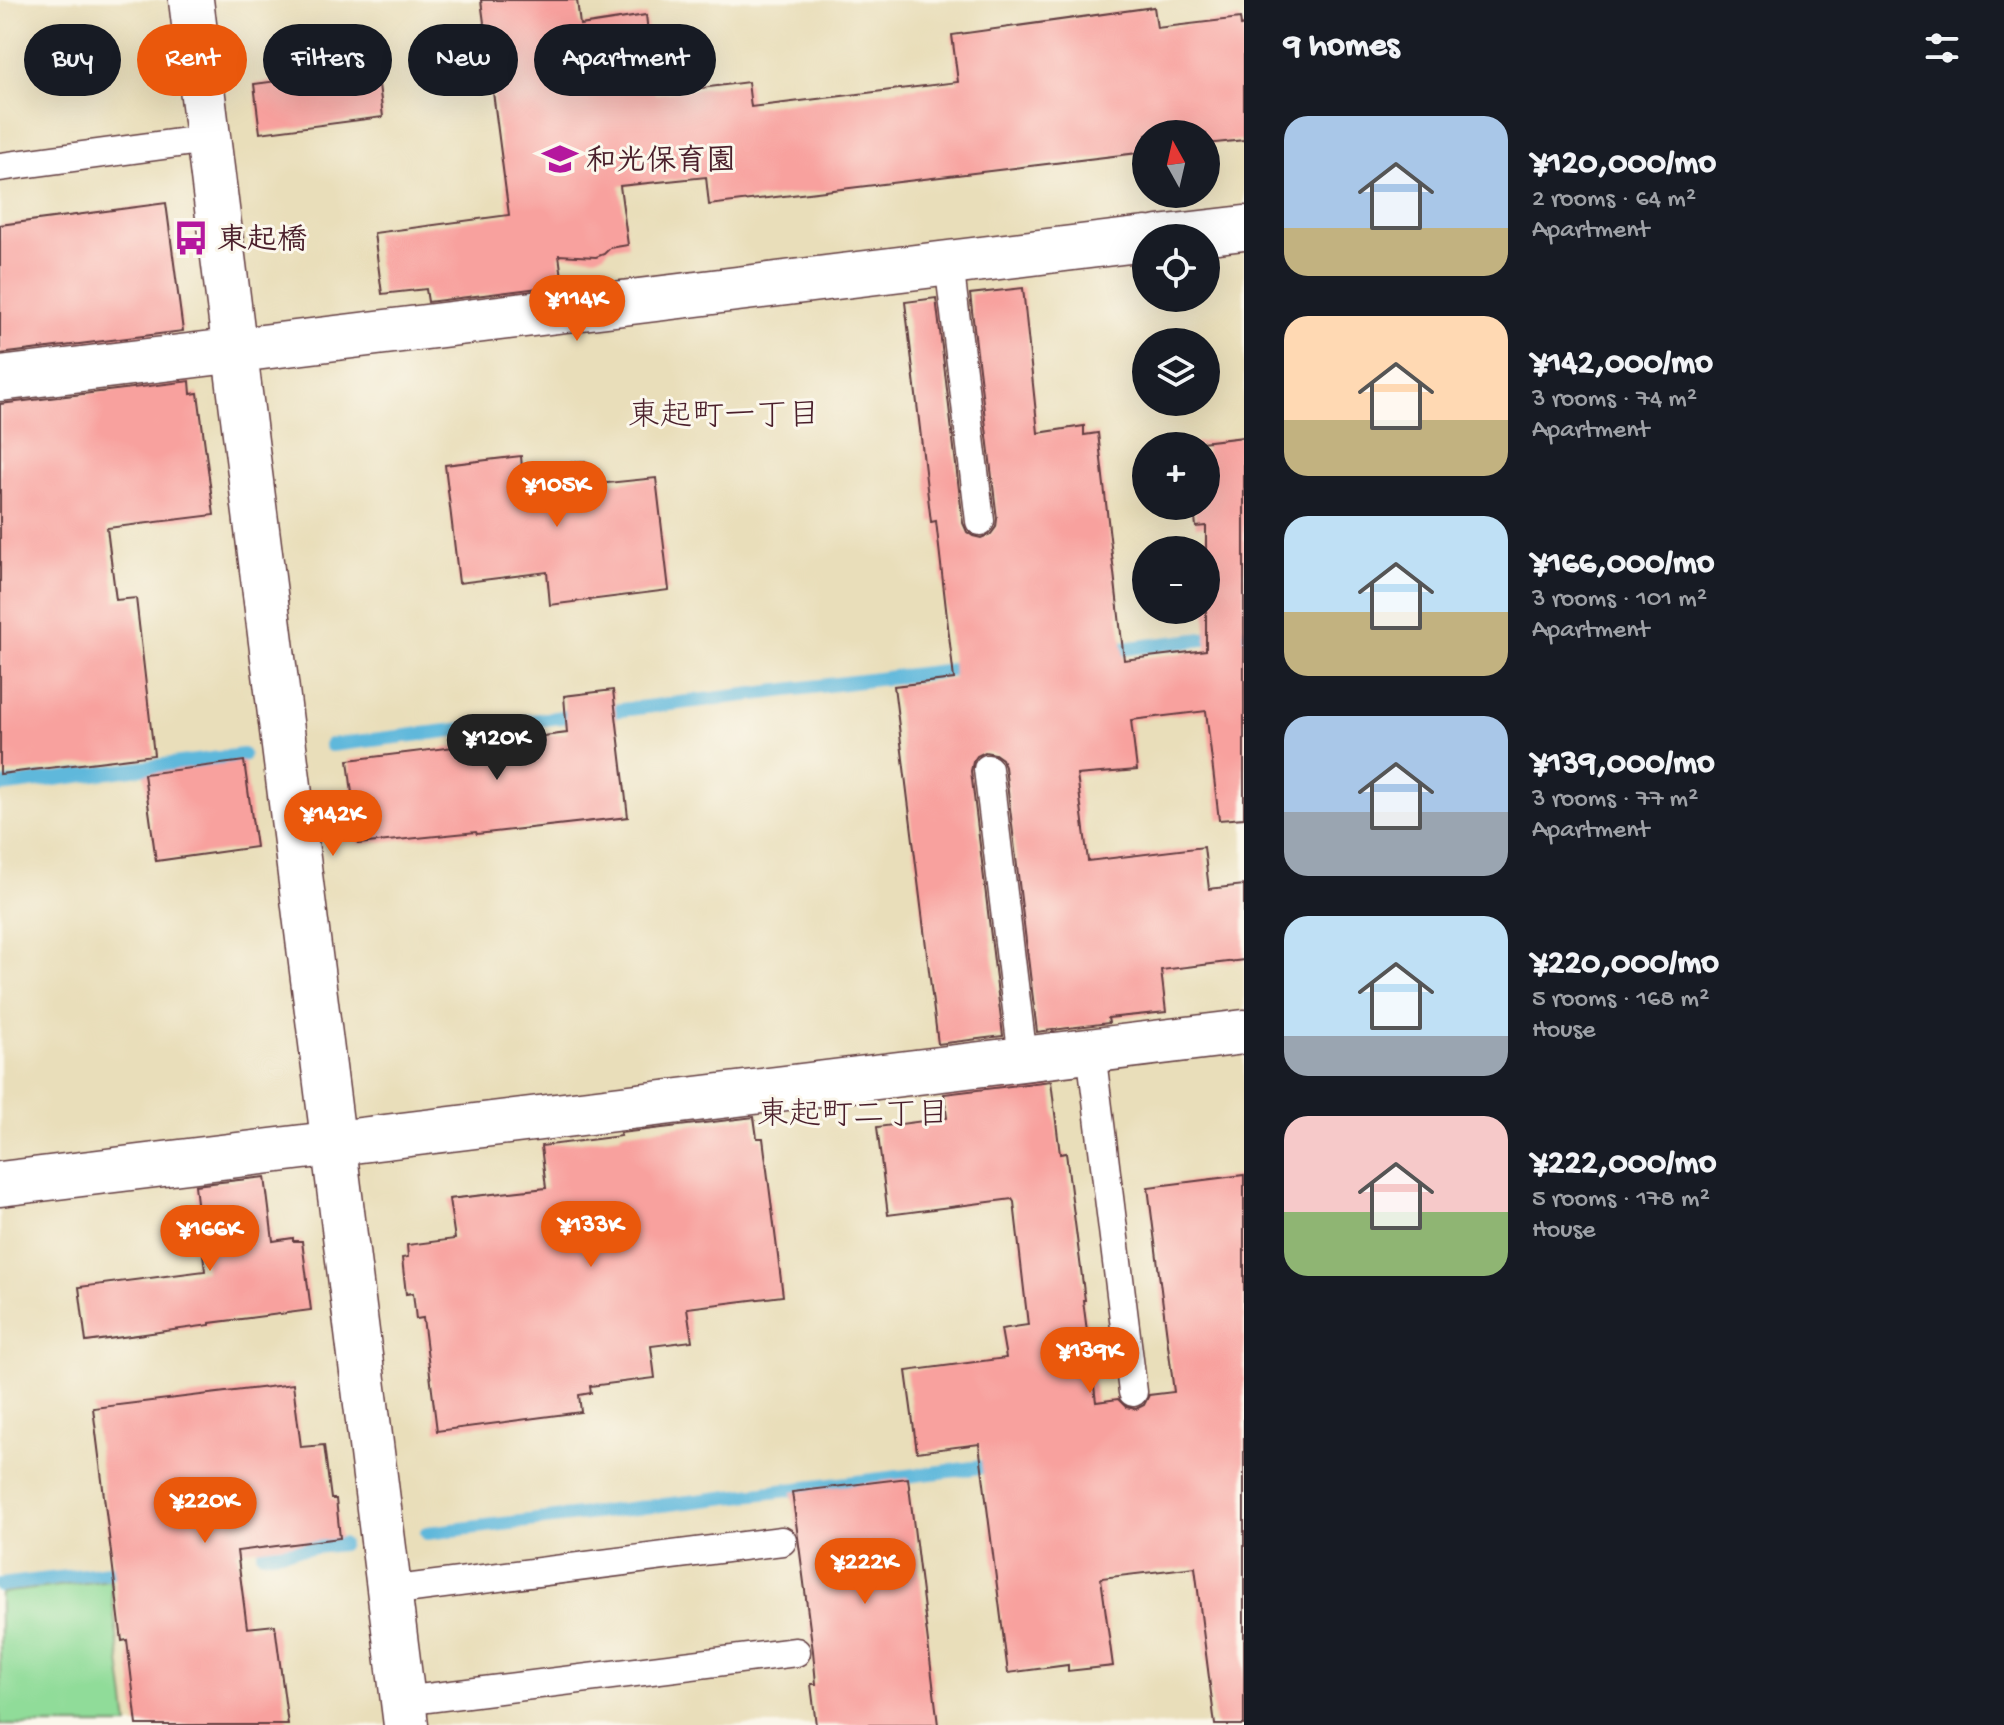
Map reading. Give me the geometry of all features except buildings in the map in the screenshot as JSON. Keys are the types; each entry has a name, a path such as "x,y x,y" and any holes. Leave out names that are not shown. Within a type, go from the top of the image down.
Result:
{"street":[{"path":"191,0 405,1713"},
{"path":"1220,231 1244,228"},
{"path":"0,379 1132,241"},
{"path":"0,1184 1244,1032"}],"lane":[{"path":"0,167 208,139"},
{"path":"949,263 980,521"},
{"path":"988,769 1023,1059"},
{"path":"1091,1051 1133,1392"},
{"path":"389,1591 782,1541"},
{"path":"405,1713 796,1652"}],"green space":[{"path":"110,1580 128,1725 0,1725 0,1593"}],"waterway":[{"path":"1105,651 1244,634"},
{"path":"331,745 969,668"},
{"path":"0,786 243,755"},
{"path":"427,1533 999,1465"},
{"path":"263,1553 342,1544"},
{"path":"0,1585 109,1572"}],"place":[{"name":"和光保育園","path":"560,159"},
{"name":"東起橋","path":"191,238"}],"district":[{"name":"東起町一丁目","path":"724,413"},
{"name":"東起町二丁目","path":"853,1112"}]}
